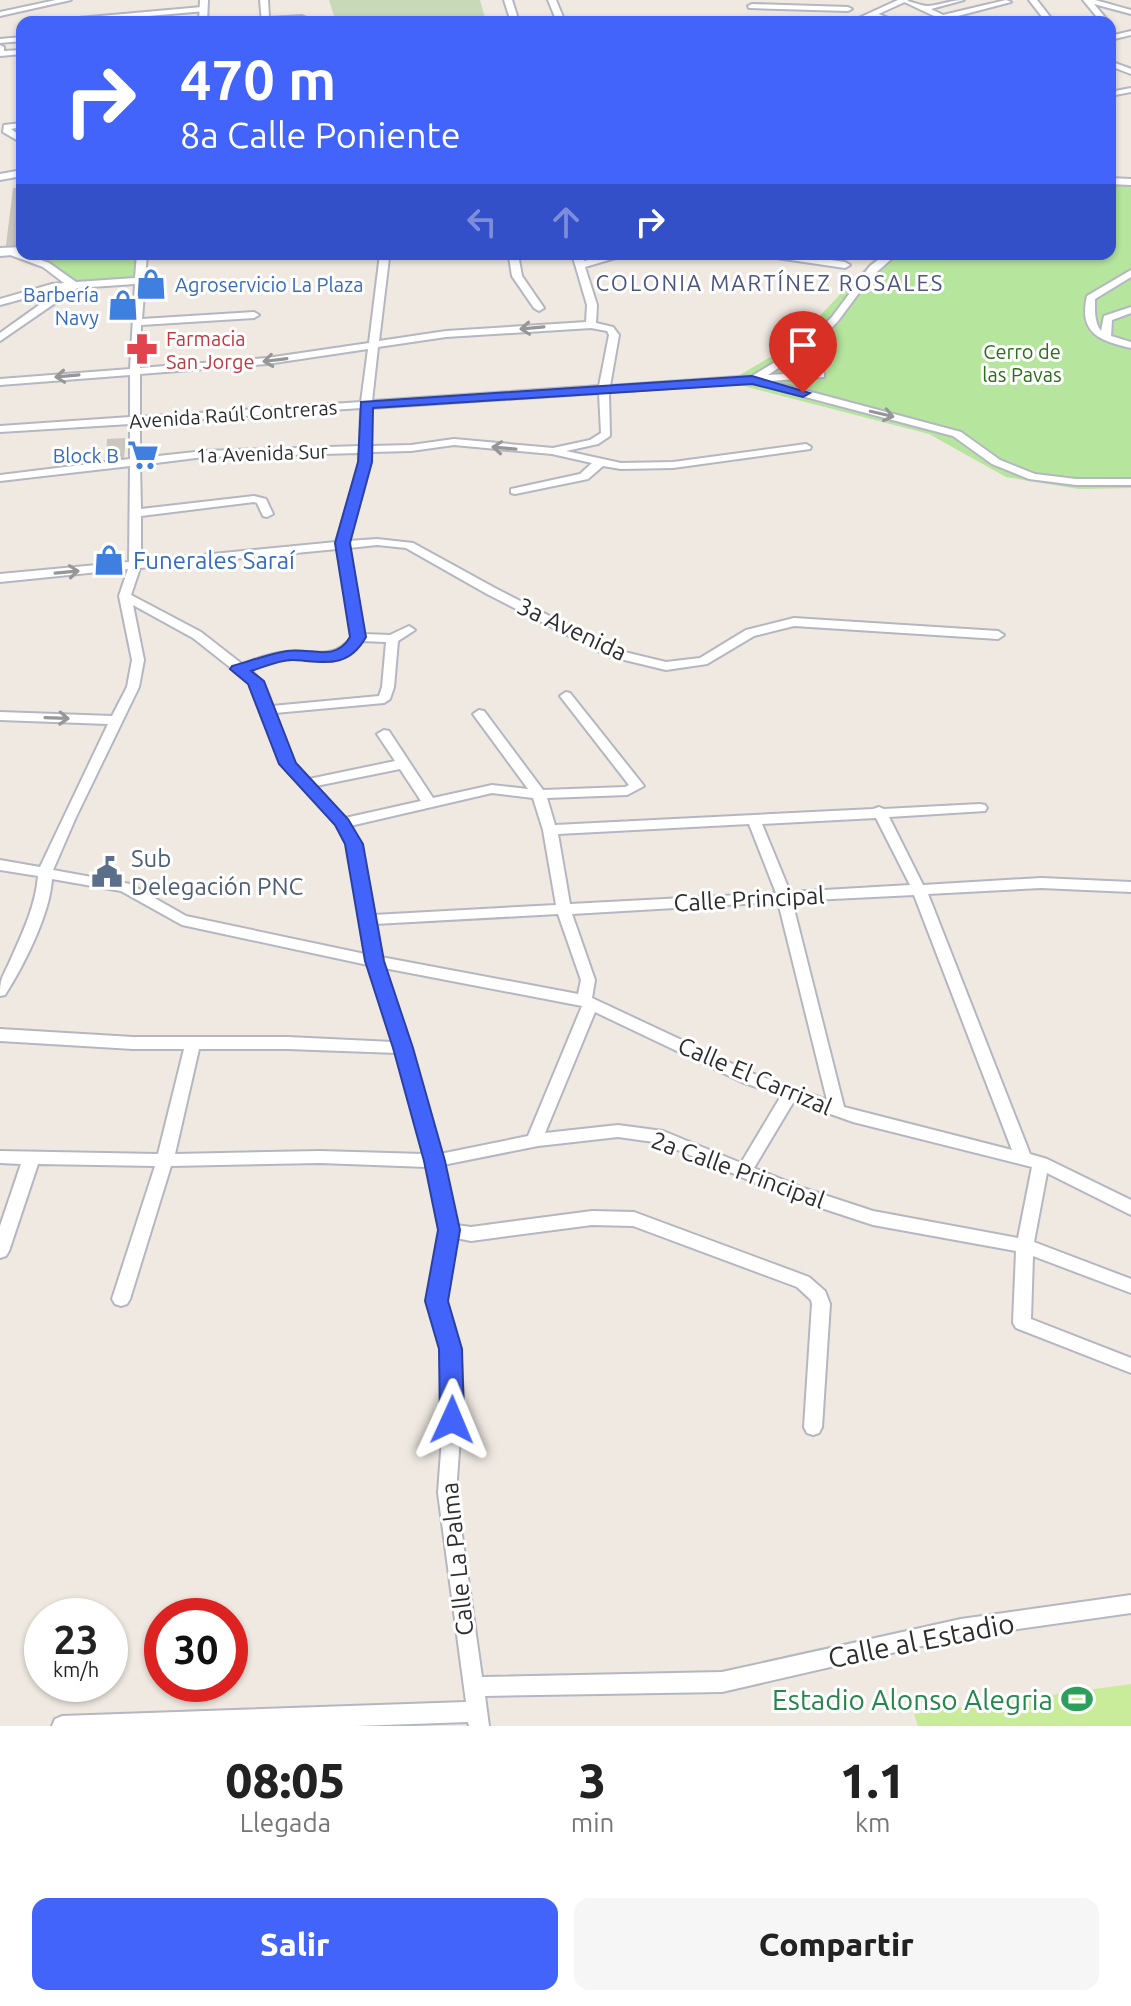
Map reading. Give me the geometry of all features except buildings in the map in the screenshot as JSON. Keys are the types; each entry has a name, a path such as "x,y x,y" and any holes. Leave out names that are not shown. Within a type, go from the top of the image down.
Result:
{"street":[{"path":"0,14 67,0"},
{"path":"869,16 904,0 941,16"},
{"path":"924,9 960,0"},
{"path":"1033,0 1045,16"},
{"path":"1087,0 1131,12"},
{"path":"1087,0 1100,16"},
{"path":"947,16 1007,2"},
{"path":"752,6 848,4"},
{"path":"143,16 203,12"},
{"path":"181,16 203,12"},
{"path":"874,14 878,16"},
{"path":"0,44 0,54"},
{"path":"16,126 7,127 7,132 16,137"},
{"path":"30,260 46,265 75,285"},
{"path":"0,991 16,965 44,893 45,872 133,687 138,660 125,596 135,566 134,370 141,260"},
{"path":"238,669 291,655 335,657 350,650 358,637 342,543 365,462 366,405 384,260"},
{"path":"514,260 517,276 539,308"},
{"path":"0,382 267,361 446,334 591,325 592,305 579,260"},
{"path":"581,265 601,260"},
{"path":"811,260 845,265"},
{"path":"752,380 801,352 821,335 838,316 860,280 885,260"},
{"path":"1131,273 1090,298 1089,321 1094,330 1106,339 1131,345"},
{"path":"0,302 50,287 139,281"},
{"path":"0,338 75,285"},
{"path":"1106,339 1107,318 1131,310"},
{"path":"136,322 254,315"},
{"name":"1a Avenida Sur","path":"0,478 204,454 411,448 454,442 553,451 594,442 606,434 604,390 614,335 610,329 591,325"},
{"name":"Avenida Raúl Contreras","path":"0,429 820,375"},
{"name":"Avenida Raúl Contreras","path":"752,380 957,434 996,462 1033,477 1076,482 1131,482"},
{"path":"553,451 599,463 673,465 806,447"},
{"path":"515,491 584,477 599,463"},
{"path":"134,513 254,499 262,501 267,514"},
{"name":"3a Avenida","path":"0,578 342,543 409,545 612,653 666,666 703,661 750,633 794,622 998,635"},
{"name":"Calle La Palma","path":"125,596 197,635 256,681 288,764 342,823 354,844 374,961 403,1048 449,1230 436,1301 451,1349 454,1396 447,1493 477,1719"},
{"path":"358,637 392,639 409,630"},
{"path":"267,710 384,699 392,639"},
{"path":"342,823 492,789 539,794 627,791 637,786 566,696"},
{"path":"479,714 539,794 550,830 564,912 588,980 587,1002 534,1141"},
{"path":"0,716 115,720"},
{"path":"384,734 429,803"},
{"path":"306,784 402,764"},
{"path":"550,830 980,808"},
{"path":"879,811 920,892 1032,1161 1022,1323 1131,1366"},
{"path":"753,818 784,896 837,1110"},
{"name":"Calle El Carrizal","path":"0,865 125,887 182,920 587,1002 748,1078 837,1110 1032,1161 1131,1208"},
{"name":"Calle Principal","path":"367,920 564,912 784,896 920,892 1041,883 1131,887"},
{"path":"0,1035 117,1042 403,1048"},
{"path":"121,1299 165,1160 193,1043"},
{"path":"745,1170 791,1093"},
{"name":"2a Calle Principal","path":"0,1157 165,1160 320,1157 434,1161 534,1141 618,1131 663,1137 797,1193 873,1218 1025,1246 1131,1286"},
{"path":"0,1251 31,1159"},
{"path":"449,1230 471,1234 592,1218 634,1219 803,1282 819,1296 821,1304 813,1427"},
{"name":"Calle al Estadio","path":"472,1687 722,1682 961,1628 1131,1604"},
{"path":"62,1726 477,1719"}],"green space":[{"path":"329,0 480,0 484,16 334,16"},
{"name":"Cerro de las Pavas","path":"1116,177 1131,177 1131,488 1079,489 1006,477 929,434 728,382 794,343 872,261 1116,260"},
{"path":"40,260 137,260 136,273 123,282 104,285 68,279"},
{"name":"Estadio Alonso Alegria","path":"1131,1684 1131,1726 918,1726 914,1714"}],"place":[{"name":"Agroservicio La Plaza","path":"151,284"},
{"name":"Barbería Navy","path":"123,305"},
{"name":"Farmacia San Jorge","path":"142,349"},
{"name":"Block B","path":"143,455"},
{"name":"Funerales Saraí","path":"109,560"},
{"name":"Sub Delegación PNC","path":"107,872"},
{"name":"Estadio Alonso Alegria","path":"1077,1699"}],"district":[{"name":"COLONIA MARTÍNEZ ROSALES","path":"770,282"}],"route":[{"path":"452,1420 451,1349 436,1301 449,1230 403,1048 374,961 354,844 342,823 288,764 256,681 238,669 274,657 335,657 350,650 358,637 342,543 365,462 366,405 752,380 803,393"}]}
